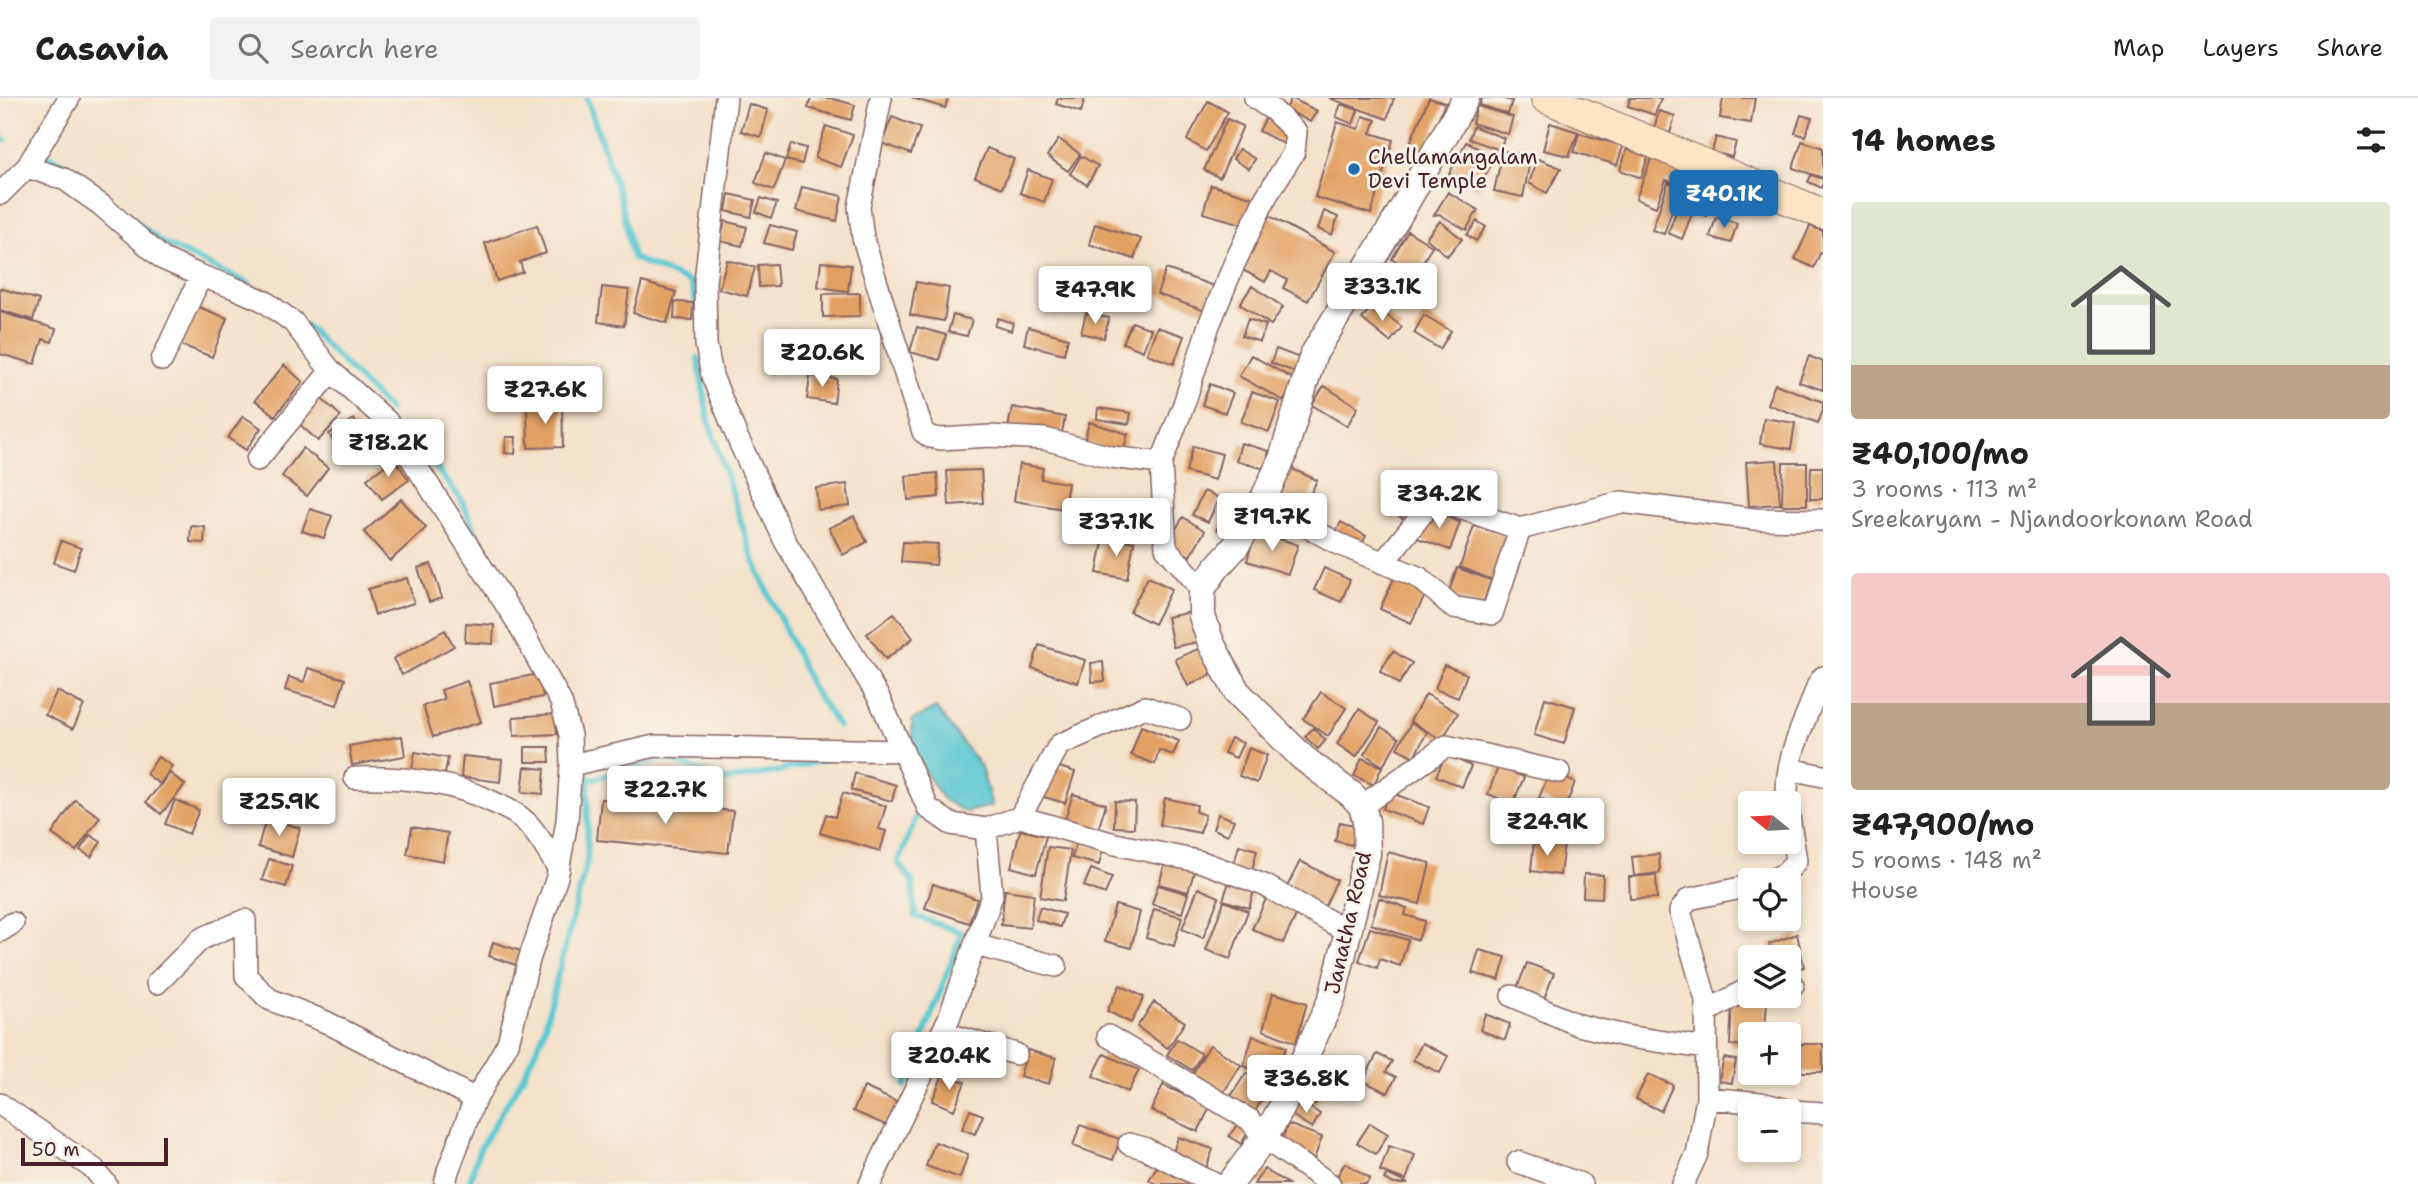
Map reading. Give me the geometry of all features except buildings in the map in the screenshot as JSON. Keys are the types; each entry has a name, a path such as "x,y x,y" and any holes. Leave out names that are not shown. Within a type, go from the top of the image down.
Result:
{"main road":[{"path":"1546,98 1823,214"}],"street":[{"path":"0,194 27,167 69,98"},
{"path":"726,98 705,282 706,344 712,376 785,541 873,687 928,808 951,824 986,829 1020,817 1115,844 1202,862 1264,885 1347,931"},
{"path":"881,98 859,207 863,238 923,432 930,437 941,439 990,436 1045,439 1111,457 1161,463"},
{"path":"1202,589 1166,548 1161,463 1184,404 1209,325 1235,262 1266,197 1294,152 1296,132 1273,110 1255,98"},
{"path":"1466,98 1416,187 1313,355 1282,459 1262,503 1234,547 1202,589 1202,616 1211,643 1237,692 1303,758 1363,806 1446,746 1559,772"},
{"path":"27,167 64,179 101,205 163,258 264,301 293,322 331,371 387,421 516,620 561,702 570,735 571,765 568,821 559,869 529,960 508,1043 475,1099 445,1184"},
{"path":"162,360 201,276"},
{"path":"257,460 331,371"},
{"path":"1383,563 1434,499 1520,529 1621,502 1754,519 1823,520"},
{"path":"1262,503 1339,544 1420,579 1453,607 1492,614 1520,529"},
{"path":"1790,868 1796,861 1787,790 1790,769 1795,743 1823,677"},
{"path":"1020,817 1059,745 1145,708 1180,719"},
{"path":"571,765 655,746 903,751"},
{"path":"1790,769 1823,776"},
{"path":"355,778 391,777 454,786 479,795 528,823 559,869"},
{"name":"Janatha Road","path":"1230,1184 1264,1138 1282,1107 1332,998 1367,854 1363,806"},
{"path":"870,1184 942,1032 992,896 986,829"},
{"path":"1683,1184 1697,1154 1707,1098 1706,1000 1680,911 1689,899 1738,889"},
{"path":"157,983 201,939 245,920 246,976 270,999 326,1022 475,1099"},
{"path":"975,945 1056,966"},
{"path":"1706,1012 1738,994"},
{"path":"1512,996 1578,1026 1706,1048"},
{"path":"942,1032 1016,1054"},
{"path":"1108,1036 1250,1120 1264,1138 1330,1184"},
{"path":"1707,1098 1823,1113"},
{"path":"0,1104 94,1169 106,1184"},
{"path":"1129,1144 1144,1148 1215,1184"},
{"path":"1518,1162 1581,1184"}],"water":[{"path":"936,708 981,767 992,806 965,812 943,799 920,764 912,741 912,720"}],"waterway":[{"path":"587,98 620,198 633,258 691,283 696,302"},
{"path":"0,138 5,140"},
{"path":"41,152 66,165 104,195"},
{"path":"131,217 161,242 249,284"},
{"path":"306,325 389,410"},
{"path":"698,358 708,418 753,559 811,686 838,726"},
{"path":"402,426 461,499 487,557"},
{"path":"589,780 664,758 727,780 775,772 831,758"},
{"path":"469,1184 479,1150 521,1080 542,1037 587,861 588,776"},
{"path":"905,1086 962,933 915,916 913,883 898,863 918,813"},
{"path":"856,1184 871,1159"}],"place":[{"name":"Chellamangalam Devi Temple","path":"1354,169"}]}
